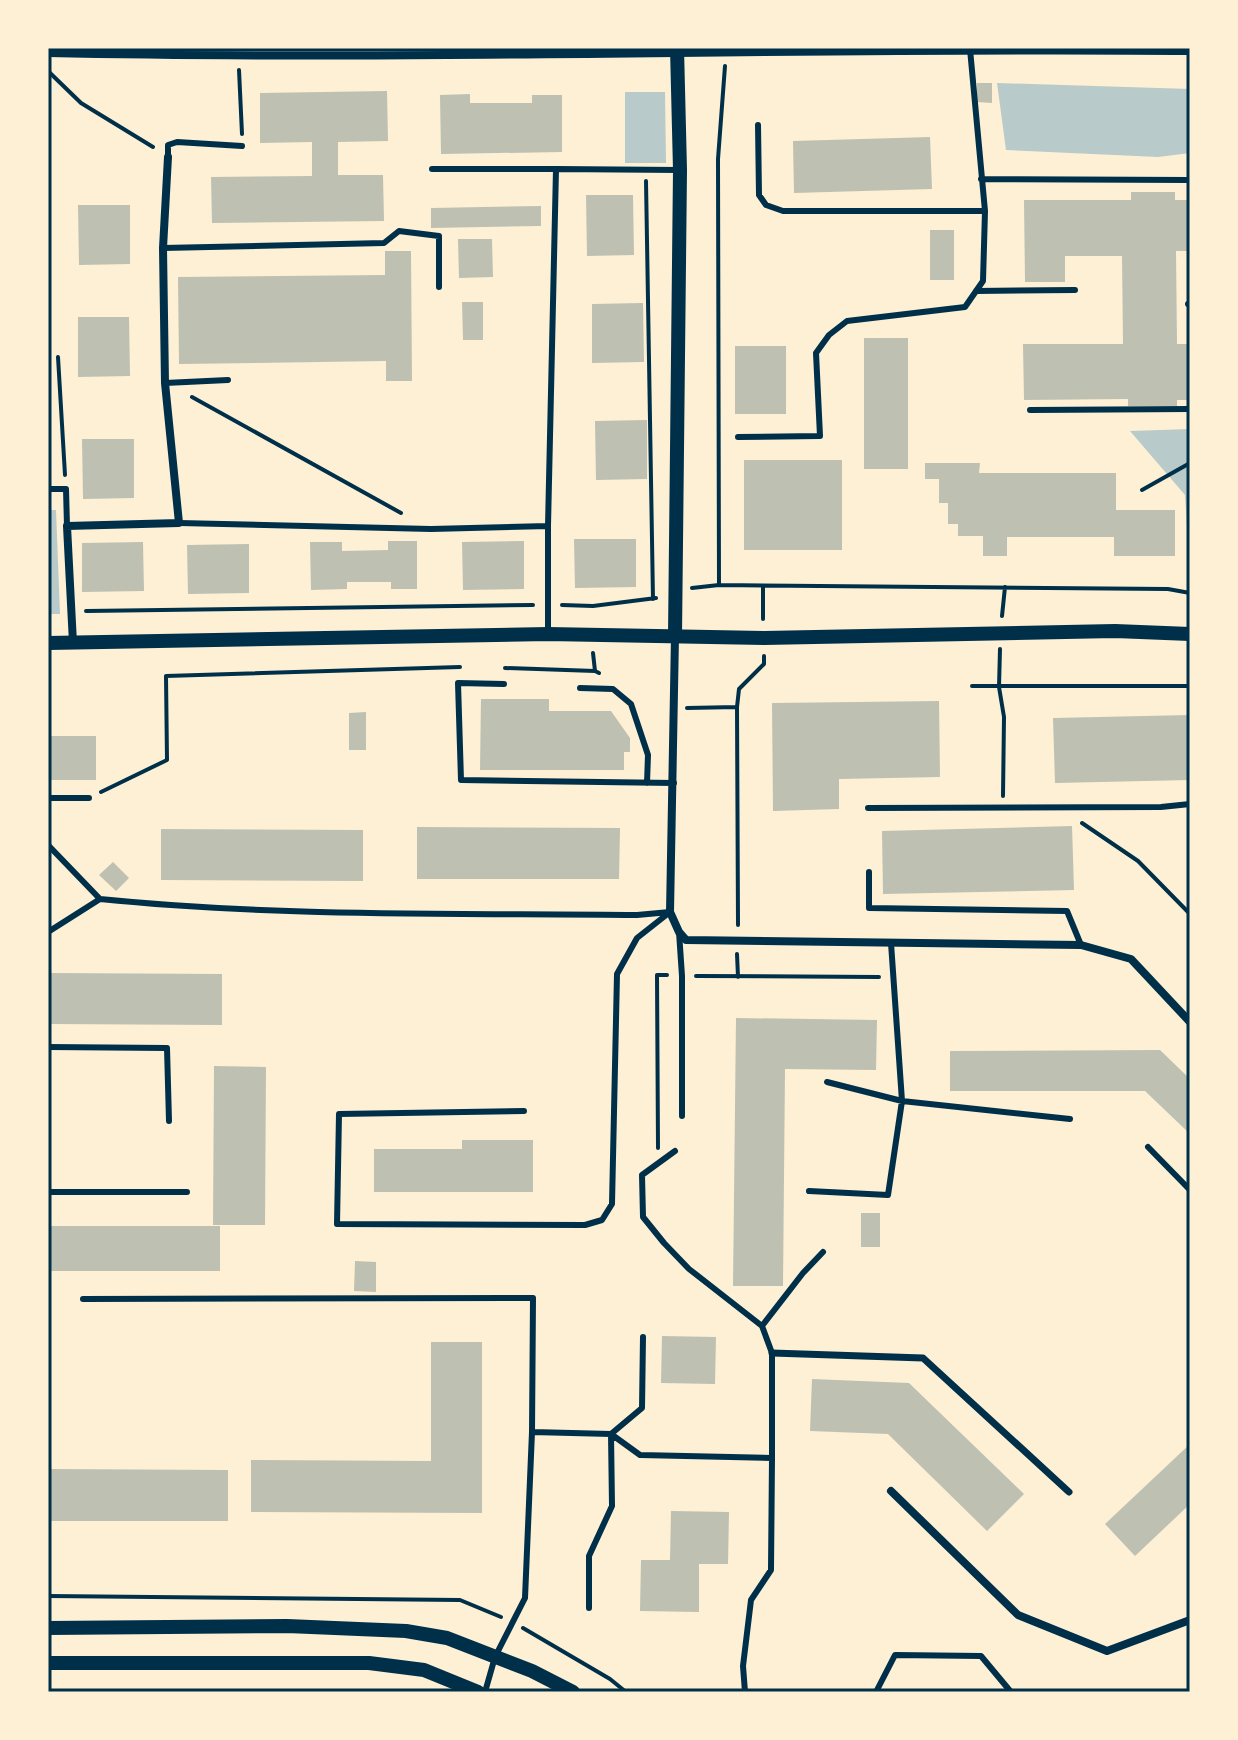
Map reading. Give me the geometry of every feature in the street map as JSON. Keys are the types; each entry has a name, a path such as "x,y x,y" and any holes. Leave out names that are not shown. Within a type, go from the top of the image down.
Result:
{"street":[{"path":"677,51 680,170 670,912 679,932 686,940 1081,945 1131,959 1190,1022"},
{"path":"48,53 1190,51"},
{"path":"73,643 67,526 179,523 165,383 163,248 168,157"},
{"path":"48,643 548,634 764,638 1115,631 1190,634"},
{"path":"772,1353 923,1358 1069,1492"},
{"path":"891,1491 1018,1615 1107,1651 1190,1620"},
{"path":"48,1628 360,1628 447,1638 532,1671 573,1692"},
{"path":"48,1663 369,1663 424,1670 478,1692"}],"lane":[{"path":"738,437 820,436 816,353 829,335 847,321 965,307 983,281 985,211 970,49"},
{"path":"758,125 759,195 766,205 783,211 985,211"},
{"path":"167,137 168,157"},
{"path":"168,145 177,142 242,146"},
{"path":"432,169 680,170"},
{"path":"548,634 556,169"},
{"path":"981,179 1190,180"},
{"path":"163,248 384,243 399,231 439,236 439,287"},
{"path":"976,291 1075,290"},
{"path":"165,383 228,380"},
{"path":"1030,410 1190,409"},
{"path":"48,489 66,489 67,526"},
{"path":"179,523 431,529 548,526"},
{"path":"504,684 458,683 461,780 674,783"},
{"path":"580,688 613,689 631,704 648,755 647,783"},
{"path":"48,798 89,798"},
{"path":"868,808 1161,807 1190,804"},
{"path":"48,845 100,899"},
{"path":"869,872 869,908 1067,911 1081,945"},
{"path":"48,932 100,899 194,908 360,913 637,915 670,912"},
{"path":"524,1111 339,1114 337,1224 585,1225 602,1220 612,1204 617,974 637,938 670,912"},
{"path":"679,932 682,1116"},
{"path":"809,1191 888,1195 902,1101 891,943"},
{"path":"48,1047 167,1048 169,1121"},
{"path":"827,1082 902,1101 1070,1119"},
{"path":"1148,1147 1190,1190"},
{"path":"675,1151 642,1175 643,1217 689,1269 762,1326 772,1353 771,1570 751,1600 743,1666 745,1692"},
{"path":"48,1192 187,1192"},
{"path":"762,1326 823,1252"},
{"path":"83,1299 533,1298 532,1432 525,1598 495,1657 485,1692"},
{"path":"611,1434 642,1408 643,1337"},
{"path":"532,1432 611,1434 640,1455 772,1458"},
{"path":"589,1608 589,1556 612,1506 611,1434"},
{"path":"876,1692 895,1655 981,1656 1011,1692"}],"path":[{"path":"719,585 718,159 726,54"},
{"path":"239,55 242,146"},
{"path":"48,71 81,103 168,157"},
{"path":"646,170 653,599"},
{"path":"58,357 66,489"},
{"path":"165,383 403,514"},
{"path":"1142,490 1190,463"},
{"path":"71,612 593,606 653,599 676,590 719,585 1168,589 1190,593"},
{"path":"738,978 737,707 739,689 764,664 763,586"},
{"path":"89,798 167,760 166,676 463,667"},
{"path":"492,668 595,671 607,677"},
{"path":"972,686 1190,686"},
{"path":"675,708 737,707"},
{"path":"1003,807 1004,717"},
{"path":"1058,807 1138,861 1190,914"},
{"path":"656,1136 657,975 893,977"}],"shaded area":[{"path":"997,83 1190,89 1190,153 1158,157 1006,150"},
{"path":"625,92 665,92 666,163 625,163"},
{"path":"1190,429 1190,576 1185,495 1130,431"},
{"path":"48,510 56,510 60,614 48,614"}],"building":[{"path":"977,83 992,83 992,103 977,102"},
{"path":"387,91 388,141 338,142 338,175 383,175 384,221 212,223 211,177 312,176 312,142 260,143 260,93"},
{"path":"470,94 470,103 532,103 532,95 562,95 562,152 441,154 440,95"},
{"path":"930,137 932,189 794,193 793,141"},
{"path":"1131,192 1175,192 1175,200 1190,200 1190,251 1176,251 1177,344 1190,344 1190,400 1177,400 1177,406 1128,406 1128,399 1024,400 1023,344 1123,344 1122,256 1065,256 1065,282 1025,282 1024,200 1131,200"},
{"path":"586,195 633,195 634,255 587,256"},
{"path":"78,205 130,205 130,264 79,265"},
{"path":"541,206 541,226 431,228 431,208"},
{"path":"930,230 954,230 954,280 930,280"},
{"path":"458,239 492,239 493,277 459,278"},
{"path":"385,251 411,251 412,381 386,381 386,361 179,364 178,277 385,275"},
{"path":"462,302 483,302 483,340 463,340"},
{"path":"643,303 644,362 592,363 592,304"},
{"path":"78,317 129,317 130,376 78,377"},
{"path":"864,338 908,338 908,469 864,469"},
{"path":"735,346 786,346 786,414 735,414"},
{"path":"647,420 647,479 596,480 595,421"},
{"path":"82,439 134,439 134,498 83,499"},
{"path":"744,460 842,460 842,550 744,550"},
{"path":"925,463 980,463 979,473 1116,473 1116,510 1175,510 1175,556 1114,556 1114,537 1007,537 1007,556 983,556 983,536 958,536 958,524 948,524 948,503 939,503 939,479 925,479"},
{"path":"574,539 636,539 636,587 575,588"},
{"path":"388,541 417,541 417,589 391,589 391,582 347,582 347,589 311,590 310,542 342,542 342,551 388,550"},
{"path":"524,541 524,589 463,590 462,542"},
{"path":"143,542 144,591 82,592 82,543"},
{"path":"249,544 249,593 188,594 187,545"},
{"path":"481,699 549,699 549,711 611,711 630,738 630,752 624,752 624,770 480,770"},
{"path":"939,701 940,777 839,779 839,809 773,811 772,703"},
{"path":"366,712 366,750 349,750 349,713"},
{"path":"1190,715 1190,780 1055,783 1053,718"},
{"path":"48,736 96,736 96,780 48,780"},
{"path":"1072,826 1074,890 883,894 882,831"},
{"path":"417,827 620,828 619,879 417,879"},
{"path":"161,829 363,830 363,881 161,880"},
{"path":"113,862 129,878 116,891 99,875"},
{"path":"49,973 222,974 222,1025 49,1024"},
{"path":"736,1018 877,1020 876,1070 785,1069 783,1286 733,1286"},
{"path":"1160,1050 1190,1079 1190,1134 1145,1091 950,1091 950,1051"},
{"path":"214,1066 266,1067 265,1225 213,1225"},
{"path":"462,1140 533,1140 533,1192 374,1192 374,1149 462,1149"},
{"path":"861,1213 880,1213 880,1247 861,1247"},
{"path":"48,1226 220,1226 220,1271 48,1271"},
{"path":"355,1261 376,1262 376,1292 354,1291"},
{"path":"662,1336 716,1337 715,1384 661,1383"},
{"path":"431,1342 482,1342 482,1513 251,1512 251,1460 431,1461"},
{"path":"812,1379 909,1383 1024,1494 987,1531 888,1434 810,1431"},
{"path":"1190,1444 1190,1504 1135,1556 1105,1524"},
{"path":"51,1469 228,1470 228,1521 51,1521"},
{"path":"671,1511 729,1512 728,1564 699,1564 699,1612 640,1611 641,1560 670,1560"}]}
